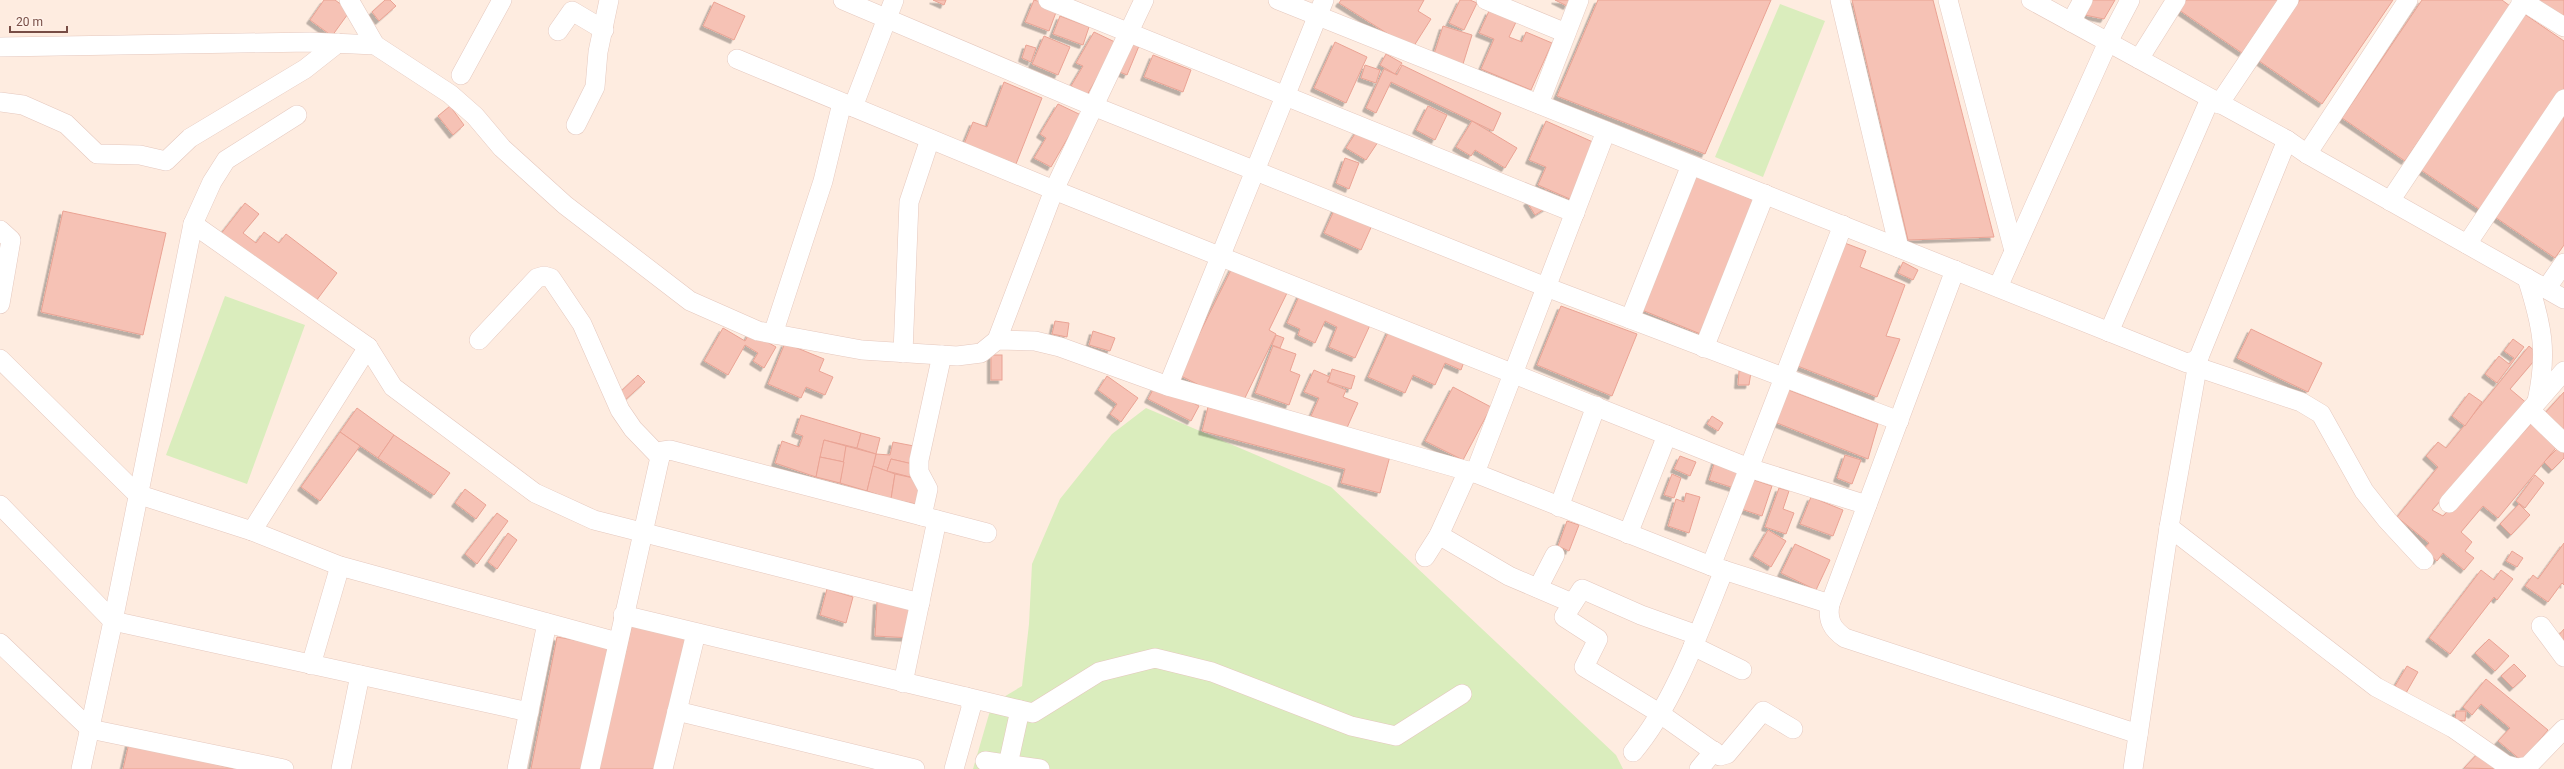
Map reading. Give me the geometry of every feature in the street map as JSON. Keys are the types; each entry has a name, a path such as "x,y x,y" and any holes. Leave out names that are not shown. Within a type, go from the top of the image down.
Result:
{"street":[{"path":"349,0 375,45 450,94 475,116 502,148 565,205 690,301 758,331 862,350 942,355 981,353 997,340 1054,190 1093,106 1130,33 1144,0"},
{"path":"461,76 502,0"},
{"path":"576,125 594,87 598,52 604,30 609,0"},
{"path":"843,0 1093,106 1255,171 1546,287 1783,379 1899,421"},
{"path":"773,334 847,105 894,0"},
{"path":"1048,0 1575,213"},
{"path":"1278,0 1321,8 1539,104 1606,131 2187,363 2194,361 2198,362 2301,402 2321,414 2329,424 2351,470 2376,507 2424,560"},
{"path":"1486,0 1566,33"},
{"path":"1539,104 1579,0"},
{"path":"1948,0 2014,251"},
{"path":"2031,0 2215,102 2287,140 2307,154 2564,299"},
{"path":"2071,22 2083,0"},
{"path":"1998,287 2108,42 2130,0"},
{"path":"2139,59 2176,0"},
{"path":"2109,332 2215,102 2289,0"},
{"path":"2307,154 2408,0"},
{"path":"2390,201 2523,0 2564,27"},
{"path":"1837,2 1899,248"},
{"path":"1168,386 1219,256 1321,8"},
{"path":"558,31 572,11 604,30"},
{"path":"0,47 338,43 375,45"},
{"path":"0,102 23,105 66,124 97,154 140,155 166,161 190,138 305,69 338,43"},
{"path":"737,59 1054,190 1748,468 1867,505"},
{"path":"2467,244 2564,99"},
{"path":"81,769 113,621 137,494 193,224 212,182 226,160 297,115"},
{"path":"1425,557 1439,535 1471,472 1513,373 1606,131"},
{"path":"903,353 909,202 930,139"},
{"path":"2134,769 2168,527 2198,362 2287,140"},
{"path":"1630,319 1691,165"},
{"path":"1704,348 1765,194"},
{"path":"193,224 368,347 393,387 535,493 594,520 920,603"},
{"path":"1633,752 1659,713 1695,640 1748,468 1843,225"},
{"path":"0,230 11,240 0,304"},
{"path":"2546,289 2564,263"},
{"path":"1955,270 1830,604 1828,614 1830,624 1845,638 2138,734"},
{"path":"479,340 537,278 544,276 551,278 582,324 620,410 633,429 660,457"},
{"path":"2527,278 2540,321 2544,351 2533,407"},
{"path":"997,340 1035,341 1060,347 1168,386 1471,472 1717,568 1830,604"},
{"path":"252,531 368,347"},
{"path":"903,683 920,603 930,518 928,489 919,472 919,460 942,355"},
{"path":"0,359 137,494 252,531 340,566 617,642"},
{"path":"2448,503 2564,371"},
{"path":"1559,507 1596,406"},
{"path":"2533,407 2564,443"},
{"path":"1628,534 1667,435"},
{"path":"590,769 623,614 660,457 663,451 670,450 987,533"},
{"path":"0,506 113,621 529,712"},
{"path":"2168,527 2376,687 2453,728 2506,765 2517,768 2528,766 2564,729"},
{"path":"1439,535 1509,576 1572,603"},
{"path":"1538,588 1555,555"},
{"path":"311,665 340,566"},
{"path":"1742,670 1695,640 1582,589 1564,617 1598,639 1584,667 1659,713 1720,756 1727,754 1763,711 1793,729"},
{"path":"623,614 903,683 1033,713 1099,672 1155,658 1212,672 1351,726 1396,736 1462,694"},
{"path":"517,769 548,623"},
{"path":"2541,626 2564,657"},
{"path":"663,769 696,632"},
{"path":"0,643 90,729 280,769"},
{"path":"341,769 360,675"},
{"path":"954,769 971,708 970,701 966,697"},
{"path":"1008,766 1020,710"},
{"path":"677,711 915,769"},
{"path":"1699,769 1714,751"},
{"path":"985,761 1008,766 1040,769"}],"green space":[{"path":"1780,4 1825,21 1763,177 1715,157"},
{"path":"225,296 305,325 247,484 166,455"},
{"path":"1146,408 1331,487 1616,755 1623,769 973,769 992,704 1022,686 1029,624 1032,564 1060,499 1112,434"}],"building":[{"path":"324,0 335,0 350,11 332,36 310,20"},
{"path":"385,0 390,0 396,6 379,21 372,12"},
{"path":"933,0 946,0 944,5"},
{"path":"1034,0 1058,7 1049,31 1025,22"},
{"path":"1341,0 1424,0 1418,11 1431,19 1412,49 1339,3"},
{"path":"1460,0 1470,0 1477,3 1464,30 1449,23"},
{"path":"1555,0 1570,0 1567,6"},
{"path":"1598,0 1771,0 1705,154 1557,96"},
{"path":"1852,0 1933,0 1994,237 1908,240"},
{"path":"2088,0 2115,0 2104,19 2080,14"},
{"path":"2186,0 2278,0 2242,53 2179,10"},
{"path":"2300,0 2393,0 2322,104 2259,61"},
{"path":"2422,0 2502,0 2510,6 2405,161 2342,118"},
{"path":"2537,0 2564,0 2564,18"},
{"path":"714,2 745,16 734,40 703,26"},
{"path":"1489,11 1516,22 1509,37 1522,42 1526,32 1552,43 1531,90 1481,69 1494,39 1479,33"},
{"path":"2523,13 2564,41 2564,90 2482,211 2418,168"},
{"path":"1060,16 1089,27 1083,45 1053,34"},
{"path":"1443,26 1472,35 1463,64 1434,54"},
{"path":"1094,32 1117,43 1087,95 1071,86 1083,66 1076,63"},
{"path":"1044,36 1070,47 1058,75 1032,64"},
{"path":"1129,42 1139,46 1127,75 1117,71"},
{"path":"1335,42 1367,57 1346,103 1314,88"},
{"path":"1026,45 1036,48 1031,62 1022,58"},
{"path":"1386,54 1402,63 1395,74 1380,65"},
{"path":"1153,55 1191,70 1183,92 1144,77"},
{"path":"1365,65 1380,70 1376,83 1361,78"},
{"path":"1402,65 1501,113 1493,131 1391,82 1376,113 1366,108 1384,69 1397,75"},
{"path":"1004,82 1042,98 1016,164 964,144 973,122 987,127"},
{"path":"1058,104 1081,115 1051,167 1034,158 1046,138 1040,134"},
{"path":"450,106 464,125 453,135 438,116"},
{"path":"1428,106 1447,115 1435,140 1416,130"},
{"path":"2564,109 2564,245 2555,258 2492,215"},
{"path":"1472,121 1517,148 1505,168 1475,150 1471,156 1456,147"},
{"path":"1546,121 1604,147 1579,203 1538,185 1546,167 1529,160"},
{"path":"1358,129 1378,142 1366,160 1346,148"},
{"path":"1345,158 1359,163 1349,189 1336,183"},
{"path":"1693,175 1758,202 1703,335 1637,308"},
{"path":"1546,190 1554,203 1535,215 1527,202"},
{"path":"245,203 259,214 243,233 256,243 264,232 279,243 286,234 337,273 313,305 220,235"},
{"path":"1336,206 1373,223 1361,250 1324,233"},
{"path":"63,211 166,233 143,335 41,312"},
{"path":"1842,242 1866,251 1860,267 1905,285 1886,336 1900,339 1877,397 1795,365"},
{"path":"1903,262 1918,270 1913,280 1898,273"},
{"path":"1233,266 1287,293 1269,330 1276,334 1241,406 1179,375"},
{"path":"1301,292 1371,323 1355,358 1329,347 1337,327 1325,321 1315,343 1298,335 1300,329 1287,323"},
{"path":"1561,306 1637,334 1612,396 1537,365"},
{"path":"1055,321 1069,323 1067,337 1052,334"},
{"path":"1391,326 1466,356 1461,370 1445,363 1435,385 1413,375 1405,393 1368,377"},
{"path":"723,328 745,341 750,332 776,347 764,368 753,361 758,353 745,345 728,375 704,361"},
{"path":"2251,329 2322,363 2308,392 2237,358"},
{"path":"1093,331 1115,338 1110,351 1089,345"},
{"path":"1276,335 1284,338 1280,348 1272,345"},
{"path":"2513,339 2524,347 2497,383 2485,374 2499,356 2509,364 2514,358 2504,351"},
{"path":"785,343 824,359 819,371 833,377 825,395 806,387 801,398 768,384"},
{"path":"1273,346 1296,354 1290,371 1300,375 1289,405 1255,393"},
{"path":"2529,346 2539,355 2510,389 2529,405 2432,510 2443,516 2534,421 2560,443 2498,518 2483,506 2461,532 2472,542 2465,551 2474,558 2464,570 2443,553 2437,561 2423,550 2429,543 2397,517 2438,467 2426,456 2438,442 2446,448"},
{"path":"991,355 1002,355 1002,380 991,380"},
{"path":"1332,369 1355,376 1351,389 1328,382"},
{"path":"1314,370 1330,377 1327,382 1346,390 1343,397 1358,403 1346,430 1311,416 1319,398 1304,392"},
{"path":"1739,371 1751,372 1749,385 1738,385"},
{"path":"638,375 645,382 623,402 617,395"},
{"path":"1107,376 1138,398 1121,422 1110,414 1117,404 1098,390"},
{"path":"1156,384 1199,406 1191,421 1148,399"},
{"path":"1453,387 1491,407 1463,460 1425,441"},
{"path":"1786,389 1878,424 1868,459 1772,421"},
{"path":"2564,392 2564,431 2544,414"},
{"path":"2469,393 2482,402 2465,426 2452,416"},
{"path":"1208,407 1390,456 1380,493 1341,483 1345,469 1202,431"},
{"path":"357,408 394,435 378,458 340,432"},
{"path":"801,415 861,433 857,448 824,440 816,477 775,463 782,441 799,447 803,436 795,433"},
{"path":"1712,416 1723,423 1718,431 1707,424"},
{"path":"340,432 360,446 320,501 301,487"},
{"path":"861,433 880,438 876,454 857,448"},
{"path":"394,435 450,473 434,495 378,458"},
{"path":"824,440 846,446 844,462 820,457"},
{"path":"893,442 914,446 912,464 891,459 887,471 873,466 876,454 890,455"},
{"path":"846,446 876,454 867,491 840,483"},
{"path":"2559,447 2564,452 2564,458 2552,470 2544,462"},
{"path":"1845,455 1861,460 1852,484 1837,478"},
{"path":"1680,456 1696,462 1690,476 1674,469"},
{"path":"820,457 844,462 840,483 816,477"},
{"path":"1716,458 1744,467 1737,489 1709,480"},
{"path":"891,459 917,465 918,479 887,471"},
{"path":"873,466 895,474 891,499 867,491"},
{"path":"895,474 918,479 921,505 891,499"},
{"path":"1672,474 1681,478 1674,498 1664,495"},
{"path":"2535,475 2544,483 2525,508 2516,501"},
{"path":"1751,479 1772,486 1762,516 1741,509"},
{"path":"1779,488 1789,491 1783,509 1794,513 1786,534 1765,527"},
{"path":"465,489 486,505 476,519 455,503"},
{"path":"1686,493 1700,497 1689,533 1668,526 1676,499 1684,502"},
{"path":"1811,497 1843,510 1833,536 1800,524"},
{"path":"2519,504 2530,515 2511,535 2500,524"},
{"path":"497,513 508,521 477,564 465,554"},
{"path":"1567,521 1579,525 1569,551 1558,546"},
{"path":"1768,530 1786,541 1771,567 1753,556"},
{"path":"508,533 517,540 497,569 488,562"},
{"path":"2564,543 2564,585 2562,583 2548,602 2525,586 2533,575 2538,579"},
{"path":"1795,544 1830,560 1816,590 1781,573"},
{"path":"2512,551 2523,558 2517,567 2506,561"},
{"path":"2481,570 2494,580 2501,570 2513,579 2497,600 2494,597 2450,654 2429,638"},
{"path":"827,589 853,597 846,623 820,615"},
{"path":"877,601 914,603 912,638 875,636"},
{"path":"632,625 690,638 659,769 598,769"},
{"path":"2564,629 2564,643 2557,637"},
{"path":"557,637 608,646 584,769 531,769"},
{"path":"2489,639 2509,656 2495,671 2475,653"},
{"path":"2514,664 2526,676 2513,688 2501,676"},
{"path":"2407,666 2418,672 2406,693 2395,686"},
{"path":"2486,679 2548,730 2522,761 2498,741 2510,728 2481,704 2472,715 2463,707"},
{"path":"2456,711 2466,711 2465,721 2455,720"},
{"path":"129,743 235,769 123,769"},
{"path":"2481,750 2502,769 2464,768"}]}
